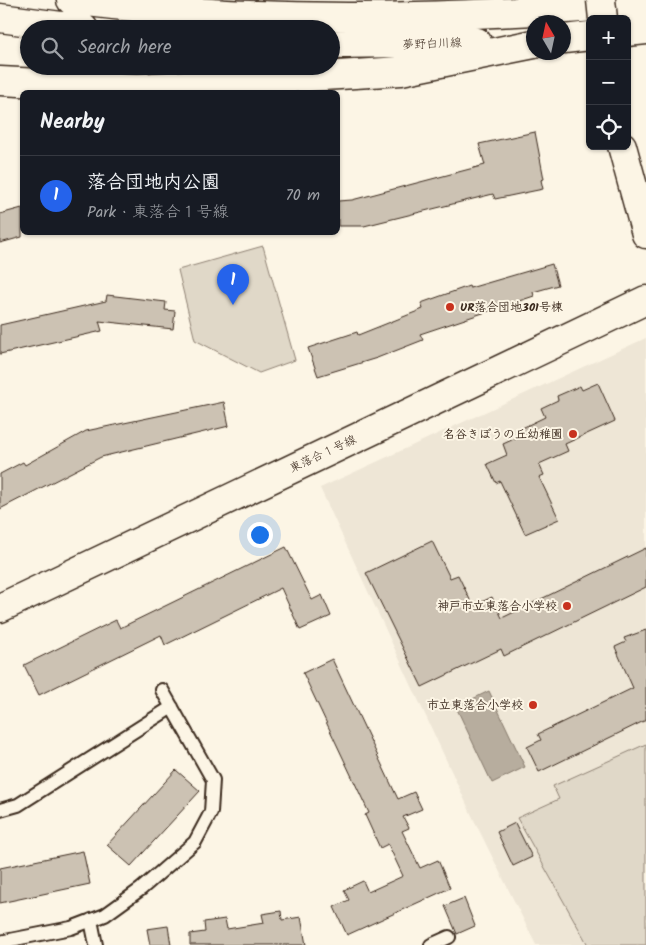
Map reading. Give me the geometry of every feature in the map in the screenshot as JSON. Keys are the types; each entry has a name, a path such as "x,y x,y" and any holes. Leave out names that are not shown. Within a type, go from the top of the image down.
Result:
{"street":[{"path":"71,0 166,10 396,18 554,11 646,3"},
{"path":"472,0 554,11"},
{"path":"601,0 603,15"},
{"path":"0,18 20,21"},
{"path":"631,32 646,30"},
{"path":"571,38 586,36"},
{"name":"夢野白川線","path":"340,44 401,45 526,42"},
{"path":"340,75 401,71 526,44"},
{"path":"0,81 138,88 339,75"},
{"path":"623,150 646,234"},
{"name":"東落合１号線","path":"0,608 646,300"}],"lane":[{"path":"0,942 71,928 105,915 141,889 194,842 211,812 213,780 162,690"},
{"path":"0,810 18,806 172,707"},
{"path":"91,920 96,945"},
{"path":"431,945 449,937"}],"shaded area":[{"path":"263,246 295,360 259,373 195,340 178,270"},
{"name":"市立東落合小学校","path":"646,338 646,945 536,945 474,820 320,488"},
{"path":"489,691 525,767 492,783 456,707"},
{"path":"646,744 646,945 588,945 517,818 559,799 553,786"}],"building":[{"path":"535,132 544,179 541,180 543,189 495,199 493,194 364,226 340,226 340,201 352,200 485,165 479,144"},
{"path":"20,209 20,235 22,237 0,243 0,214"},
{"path":"552,264 558,285 533,292 534,296 420,334 423,340 377,358 318,376 308,348 357,332 358,335 423,309 421,303 469,286 470,288"},
{"path":"107,295 166,302 165,310 175,311 173,329 99,321 102,331 0,354 0,325 106,301"},
{"path":"598,383 615,421 565,444 568,451 539,464 544,475 539,477 559,519 525,534 500,481 496,483 487,464 507,455 503,444 525,434 522,428 545,417 541,408 558,400 557,396 580,386 582,390"},
{"path":"224,402 229,426 101,457 0,509 0,474 23,462 25,465 86,431"},
{"path":"432,541 450,578 458,575 473,606 492,597 502,618 646,548 646,587 504,656 501,649 422,687 366,573"},
{"path":"286,547 312,600 322,595 331,616 300,630 281,588 165,645 161,635 39,695 24,665 116,620 120,628"},
{"path":"646,630 646,720 539,772 527,747 541,740 538,734 633,688 615,647 626,642 624,638"},
{"path":"332,659 398,799 414,792 422,809 403,817 409,828 402,831 420,868 438,860 450,888 347,935 334,907 349,900 344,890 363,881 368,892 403,876 388,844 380,848 365,815 369,813 303,673"},
{"path":"176,770 200,791 131,866 107,845"},
{"path":"515,823 532,857 513,866 497,832"},
{"path":"83,851 90,884 0,903 0,868"},
{"path":"464,898 475,926 457,934 445,906"},
{"path":"281,911 282,920 301,917 306,945 190,945 190,934 205,932 204,922 225,919 227,929 264,923 262,914"},
{"path":"168,926 171,945 150,945 147,929"}],"place":[{"name":"落合団地内公園","path":"233,305"},
{"name":"UR落合団地301号棟","path":"450,307"},
{"name":"名谷きぼうの丘幼稚園","path":"573,434"},
{"name":"神戸市立東落合小学校","path":"567,606"},
{"name":"市立東落合小学校","path":"533,705"}]}
